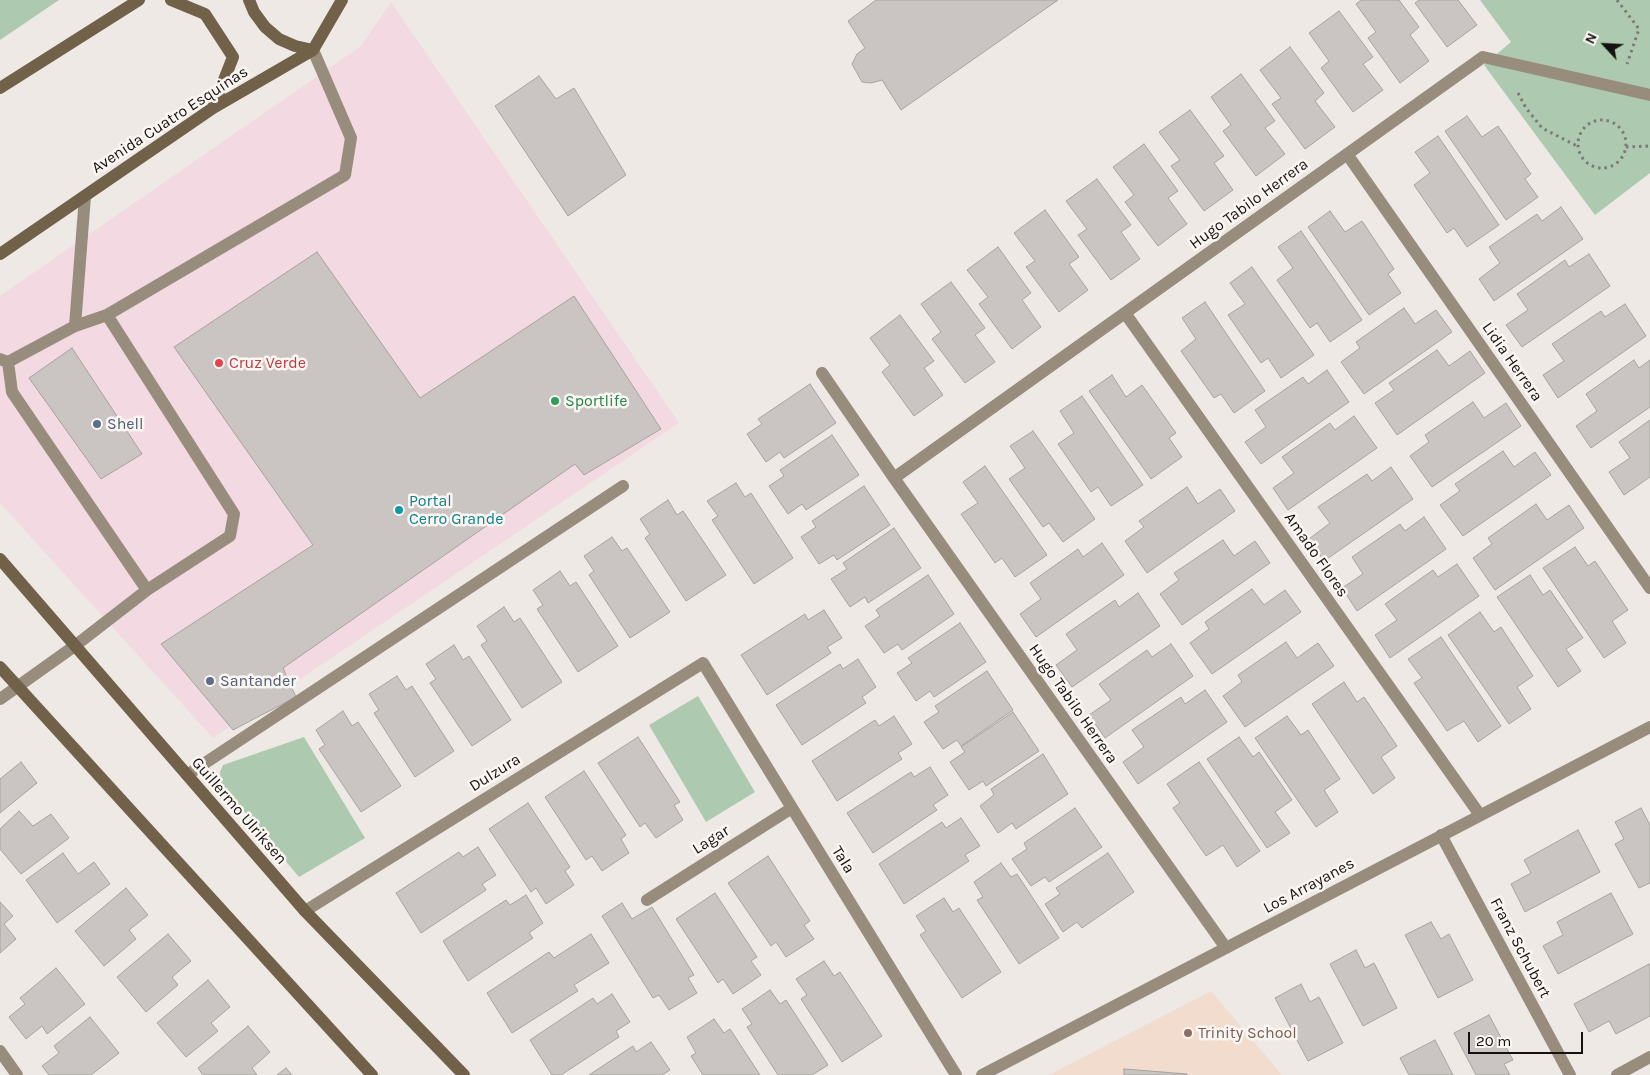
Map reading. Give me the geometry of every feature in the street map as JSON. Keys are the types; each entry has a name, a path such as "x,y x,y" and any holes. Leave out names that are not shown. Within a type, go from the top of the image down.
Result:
{"street":[{"path":"0,88 139,0"},
{"path":"171,0 205,14 233,57 214,108"},
{"path":"147,590 12,392 4,360 75,326 107,315 346,176 351,138 313,50 295,46 279,39 265,27 254,12 249,0"},
{"name":"Avenida Cuatro Esquinas","path":"0,254 214,108 313,50 342,0"},
{"name":"Hugo Tabilo Herrera","path":"894,478 1483,57 1650,95"},
{"name":"Lidia Herrera","path":"1347,154 1650,588"},
{"path":"75,326 85,196"},
{"name":"Amado Flores","path":"1124,313 1480,815"},
{"path":"0,698 76,645 147,590 230,536 234,514 107,315"},
{"name":"Hugo Tabilo Herrera","path":"822,373 1226,948"},
{"path":"187,775 623,486"},
{"name":"Guillermo Ulriksen","path":"0,559 305,911 464,1075"},
{"name":"Tala","path":"703,663 956,1075"},
{"name":"Dulzura","path":"305,911 703,663"},
{"path":"0,667 372,1075"},
{"name":"Los Arrayanes","path":"982,1075 1650,727"},
{"name":"Lagar","path":"647,900 792,808"},
{"name":"Franz Schubert","path":"1442,836 1570,1075"},
{"path":"0,1051 17,1075"},
{"path":"1617,1075 1650,1057"}],"path":[{"path":"1617,0 1639,28 1620,88"},
{"path":"1502,62 1526,108 1542,128 1577,146"},
{"path":"1603,119 1612,121 1624,132 1626,147 1619,161 1613,166 1597,168 1584,160 1579,154 1577,146 1581,130 1595,120 1603,119"},
{"path":"1626,147 1650,146"}],"shaded area":[{"path":"391,2 679,423 213,738 0,503 0,296 361,46"},
{"name":"Trinity School","path":"1211,991 1282,1075 1049,1075"}],"green space":[{"path":"0,0 59,0 0,40"},
{"path":"1480,0 1650,0 1650,173 1595,215 1484,65 1511,42"},
{"path":"698,696 755,792 706,822 649,725"},
{"path":"304,737 365,838 299,877 221,784 220,772 223,765"}],"building":[{"path":"876,0 1058,0 901,110 882,80 871,83 862,82 852,64 857,54 865,48 848,21"},
{"path":"1361,0 1399,0 1419,27 1410,35 1429,61 1400,83 1368,38 1376,32 1356,4"},
{"path":"1419,0 1458,0 1477,25 1447,47 1415,3"},
{"path":"1339,11 1373,57 1363,64 1383,90 1353,112 1321,68 1329,61 1309,33"},
{"path":"1290,47 1324,93 1315,101 1335,127 1305,149 1272,104 1281,98 1260,70"},
{"path":"1241,74 1275,121 1265,128 1285,154 1256,176 1223,131 1231,125 1211,97"},
{"path":"539,76 556,99 574,88 626,175 568,216 495,106"},
{"path":"1190,110 1224,156 1214,163 1233,190 1204,211 1171,166 1180,160 1159,132"},
{"path":"1467,116 1482,137 1498,126 1531,174 1525,179 1538,197 1506,220 1445,131"},
{"path":"1438,136 1499,225 1467,247 1454,228 1447,233 1414,185 1430,173 1415,152"},
{"path":"1144,144 1178,191 1168,198 1187,224 1158,246 1125,202 1134,195 1113,167"},
{"path":"1097,179 1131,225 1121,232 1140,259 1111,280 1078,235 1087,229 1066,201"},
{"path":"1561,207 1583,239 1494,301 1479,279 1500,263 1489,247 1537,214 1542,221"},
{"path":"1045,210 1079,257 1069,264 1088,290 1059,312 1026,267 1035,261 1014,233"},
{"path":"1330,211 1345,232 1362,221 1394,269 1388,274 1401,293 1369,315 1308,227"},
{"path":"1301,231 1362,320 1330,342 1317,323 1310,328 1277,280 1293,268 1278,247"},
{"path":"998,247 1031,293 1022,300 1041,327 1012,349 979,304 988,297 967,270"},
{"name":"Portal Cerro Grande","path":"317,252 420,398 574,296 661,429 584,475 575,464 283,668 296,697 233,730 161,644 313,545 174,347"},
{"path":"1589,254 1610,286 1522,347 1506,325 1528,310 1517,294 1565,260 1569,267"},
{"path":"1252,267 1314,355 1281,378 1268,358 1261,363 1228,315 1245,304 1230,283"},
{"path":"951,282 985,328 975,335 995,362 965,383 932,339 941,332 921,304"},
{"path":"1205,302 1265,391 1234,413 1221,394 1214,398 1181,351 1196,339 1182,318"},
{"path":"1625,304 1646,336 1558,398 1543,375 1564,361 1552,344 1601,311 1605,317"},
{"path":"1404,308 1415,324 1436,310 1452,332 1364,394 1341,362 1360,348 1356,342"},
{"path":"900,315 934,361 924,368 943,395 914,416 882,372 890,365 870,338"},
{"path":"72,348 142,454 101,479 29,378"},
{"path":"1437,350 1449,366 1470,351 1485,373 1397,435 1375,403 1394,390 1389,383"},
{"path":"1634,360 1639,368 1650,360 1650,407 1591,448 1576,426 1597,411 1586,394"},
{"path":"1327,370 1349,402 1261,464 1245,442 1266,427 1255,410 1303,377 1308,384"},
{"path":"1112,375 1126,397 1142,385 1176,433 1169,438 1182,457 1151,479 1089,391"},
{"path":"810,384 836,423 784,458 780,452 766,462 747,434 762,424 758,419"},
{"path":"1082,396 1143,485 1111,506 1098,487 1091,492 1058,444 1074,433 1060,411"},
{"path":"1473,402 1484,418 1506,403 1521,426 1432,487 1410,456 1429,442 1425,435"},
{"path":"1354,416 1377,448 1288,510 1273,488 1294,473 1282,457 1330,423 1335,430"},
{"path":"1650,420 1650,477 1624,495 1609,472 1630,458 1619,442"},
{"path":"1033,431 1095,519 1063,542 1049,523 1043,527 1009,479 1025,468 1010,446"},
{"path":"832,435 859,475 806,510 802,504 788,514 769,486 784,476 780,470"},
{"path":"1503,451 1514,467 1535,452 1551,475 1463,536 1440,505 1460,491 1455,484"},
{"path":"985,466 1047,555 1015,577 1002,558 995,563 961,514 978,503 963,482"},
{"path":"1391,467 1413,499 1324,561 1309,539 1330,523 1318,507 1367,474 1372,481"},
{"path":"736,483 745,497 751,493 793,558 754,584 712,520 718,516 707,501"},
{"path":"864,486 890,525 837,560 834,555 819,564 801,537 816,527 812,521"},
{"path":"1187,487 1198,504 1220,489 1235,511 1147,573 1125,541 1144,527 1139,521"},
{"path":"668,500 677,515 683,511 726,575 686,601 645,538 650,534 640,519"},
{"path":"1536,504 1547,520 1569,505 1584,528 1495,590 1473,558 1492,544 1488,538"},
{"path":"1424,517 1446,549 1357,611 1342,588 1363,574 1352,557 1400,524 1405,531"},
{"path":"894,528 921,568 868,603 865,597 850,607 831,579 847,569 843,563"},
{"path":"612,537 622,551 627,548 670,612 630,638 589,575 594,571 584,556"},
{"path":"1223,540 1234,556 1255,541 1270,563 1182,625 1160,594 1179,580 1174,573"},
{"path":"1102,543 1124,575 1036,637 1020,614 1041,599 1030,583 1078,549 1083,557"},
{"path":"1575,547 1588,566 1595,561 1628,610 1612,621 1626,643 1604,658 1543,568"},
{"path":"1457,564 1479,596 1390,658 1375,635 1397,620 1385,604 1433,570 1438,577"},
{"path":"560,571 570,586 576,582 618,646 578,672 537,609 543,605 533,590"},
{"path":"928,575 954,614 902,650 898,644 884,653 865,626 880,616 876,610"},
{"path":"1530,575 1543,595 1550,590 1583,638 1566,649 1581,671 1558,687 1497,597"},
{"path":"1252,589 1264,605 1285,590 1301,612 1212,674 1190,643 1209,629 1205,622"},
{"path":"1138,593 1160,626 1072,687 1056,665 1077,650 1066,634 1115,600 1119,607"},
{"path":"504,607 514,622 520,618 562,682 522,708 481,645 487,641 477,626"},
{"path":"824,610 842,638 827,647 831,653 767,695 741,655 805,614 808,620"},
{"path":"1480,612 1494,632 1501,627 1533,676 1517,687 1531,709 1509,724 1448,635"},
{"path":"960,623 986,662 934,697 930,691 916,701 897,673 912,663 908,658"},
{"path":"1441,637 1501,726 1478,742 1464,721 1447,731 1414,683 1422,678 1408,659"},
{"path":"1286,642 1297,658 1318,643 1334,666 1245,727 1223,696 1242,682 1238,675"},
{"path":"1171,644 1193,676 1105,738 1089,715 1111,700 1099,684 1147,650 1152,657"},
{"path":"454,645 463,660 469,656 511,720 472,746 430,683 436,679 426,664"},
{"path":"858,659 876,687 862,697 866,703 802,745 776,705 840,664 843,669"},
{"path":"987,671 1013,710 961,746 957,740 943,749 924,722 939,712 935,706"},
{"path":"397,676 406,690 412,686 454,751 415,777 374,713 379,710 369,694"},
{"path":"1344,682 1357,702 1364,697 1397,746 1381,757 1395,778 1373,794 1312,704"},
{"path":"1205,690 1227,722 1138,784 1123,762 1144,747 1132,730 1181,697 1185,704"},
{"path":"343,711 352,726 358,722 401,786 361,812 319,749 325,745 316,730"},
{"path":"1013,712 1039,751 986,786 983,781 969,790 950,762 965,752 961,747"},
{"path":"894,716 912,744 898,753 902,759 837,801 812,761 875,720 879,726"},
{"path":"1287,716 1301,735 1308,730 1340,779 1324,790 1338,812 1316,827 1255,738"},
{"path":"638,737 680,802 674,805 683,820 656,838 645,823 640,827 598,763"},
{"path":"1239,737 1253,757 1259,752 1292,800 1275,812 1290,833 1267,848 1207,759"},
{"path":"1043,754 1068,794 1016,829 1012,823 998,833 980,806 994,795 991,789"},
{"path":"21,762 37,783 0,813 0,779"},
{"path":"1199,762 1260,851 1237,867 1223,845 1206,856 1173,808 1180,803 1167,784"},
{"path":"930,767 948,795 933,805 937,810 873,853 847,813 911,772 914,777"},
{"path":"584,771 626,835 621,839 629,853 602,871 592,856 586,860 545,797"},
{"path":"528,803 570,867 565,871 574,885 546,904 536,888 531,892 489,829"},
{"path":"1075,808 1102,847 1049,882 1045,877 1031,886 1012,859 1027,849 1024,843"},
{"path":"1641,808 1650,825 1650,883 1639,888 1615,844 1624,839 1615,822"},
{"path":"19,811 33,826 51,814 69,838 21,874 0,849 0,829"},
{"path":"961,818 980,846 965,855 969,861 904,904 879,864 942,822 946,828"},
{"path":"1578,830 1600,872 1525,912 1511,884 1531,873 1524,860"},
{"path":"478,847 496,875 482,884 486,890 421,933 396,893 459,852 463,857"},
{"path":"63,853 78,874 94,862 110,884 57,923 26,880"},
{"path":"1108,853 1134,892 1082,928 1077,922 1063,932 1045,904 1060,894 1056,888"},
{"path":"768,856 810,921 804,925 814,939 786,957 776,942 771,946 728,883"},
{"path":"1001,863 1011,877 1017,874 1059,938 1019,964 977,900 983,897 974,882"},
{"path":"126,888 148,915 129,930 136,939 104,966 75,931"},
{"path":"715,893 757,957 751,961 761,975 733,994 723,979 718,983 676,919"},
{"path":"1611,893 1633,934 1558,974 1543,946 1563,935 1557,922"},
{"path":"526,895 543,923 529,933 533,938 468,981 443,941 506,900 510,905"},
{"path":"944,898 953,912 959,908 1001,972 962,998 920,935 926,931 916,916"},
{"path":"0,902 13,916 4,924 16,939 0,953"},
{"path":"622,903 632,919 652,907 694,975 688,978 697,993 669,1010 659,995 653,998 602,916"},
{"path":"1431,922 1441,939 1449,934 1473,980 1438,998 1405,935"},
{"path":"168,934 191,961 172,977 178,985 146,1012 117,977"},
{"path":"591,934 609,963 574,985 578,991 512,1033 487,993 549,952 554,958"},
{"path":"1356,950 1365,968 1374,963 1397,1008 1363,1026 1330,964"},
{"path":"824,961 834,976 840,972 882,1036 842,1062 801,999 807,995 796,979"},
{"path":"1649,964 1650,1016 1616,1034 1609,1021 1589,1032 1574,1004"},
{"path":"56,968 85,1004 47,1034 42,1026 26,1039 9,1017 25,1004 20,998"},
{"path":"208,980 230,1007 211,1023 218,1031 186,1057 157,1023"},
{"path":"1301,984 1310,1002 1319,997 1343,1043 1308,1061 1275,998"},
{"path":"770,990 780,1004 786,1000 828,1065 812,1075 778,1075 747,1027 752,1024 742,1009"},
{"path":"612,994 630,1022 616,1031 619,1037 561,1075 552,1075 530,1040 593,998 597,1004"},
{"path":"1489,1015 1513,1060 1504,1064 1510,1075 1476,1075 1454,1033"},
{"path":"90,1017 119,1053 91,1075 49,1075 42,1066 59,1053 54,1046"},
{"path":"714,1019 724,1033 730,1029 760,1075 703,1075 691,1056 696,1053 687,1037"},
{"path":"248,1026 270,1052 252,1068 257,1075 203,1075 198,1068"},
{"path":"1435,1040 1453,1075 1409,1075 1400,1058"},
{"path":"651,1042 670,1070 662,1075 589,1075 633,1046 636,1052"},
{"path":"286,1068 292,1075 277,1075"},
{"path":"1124,1069 1187,1074 1187,1075 1124,1075"}],"place":[{"name":"Cruz Verde","path":"219,363"},
{"name":"Sportlife","path":"555,401"},
{"name":"Shell","path":"97,424"},
{"name":"Portal Cerro Grande","path":"399,510"},
{"name":"Santander","path":"210,681"},
{"name":"Trinity School","path":"1188,1033"}]}
